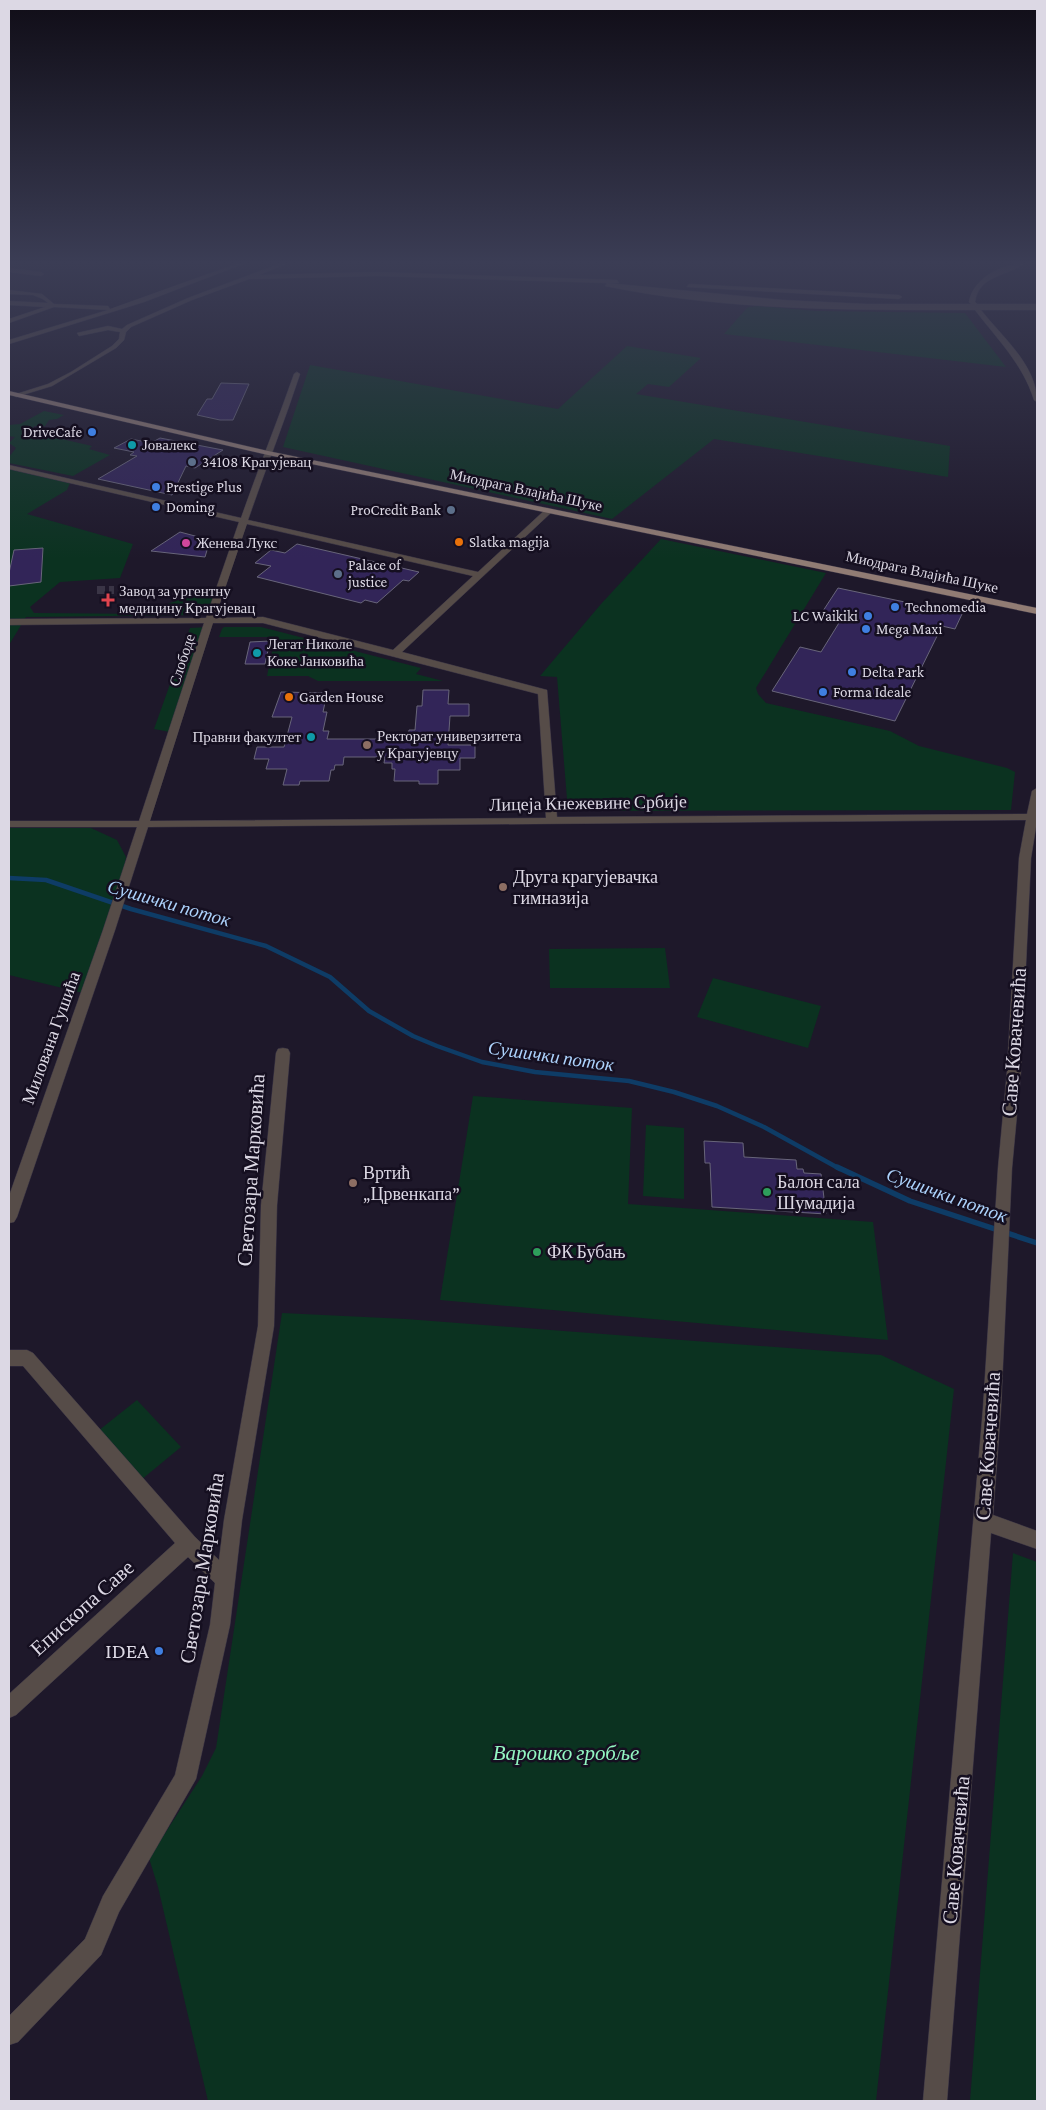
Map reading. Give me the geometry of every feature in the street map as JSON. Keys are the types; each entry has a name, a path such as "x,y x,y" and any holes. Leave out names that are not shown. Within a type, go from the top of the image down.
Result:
{"main road":[{"name":"Миодрага Влајића Шуке","path":"12,394 268,453 1037,612"}],"street":[{"path":"12,394 50,385 89,362"},
{"path":"1018,362 1032,383 1037,400"},
{"name":"Слободе","path":"119,900 243,521 268,453 277,435 297,374"},
{"path":"9,467 480,575"},
{"path":"395,653 550,510"},
{"path":"9,622 268,621 543,692 552,821"},
{"name":"Саве Ковачевића","path":"935,2101 992,1398 1003,1209 1015,1066 1022,894 1037,791"},
{"name":"Лицеја Кнежевине Србије","path":"9,824 1032,817"},
{"name":"Милована Гушића","path":"9,1217 119,900"},
{"name":"Светозара Марковића","path":"9,2033 93,1948 111,1904 185,1779 220,1625 225,1579 268,1303 269,1205 283,1053"},
{"path":"9,1358 28,1358 188,1544 225,1579"},
{"path":"983,1521 1037,1540"},
{"name":"Епископа Саве","path":"9,1708 188,1544"}],"green space":[{"path":"609,362 696,362 669,387 648,384 636,394 950,446 948,477 714,439 612,519 283,447 310,365 558,409"},
{"path":"967,362 1003,362 1006,367"},
{"path":"44,411 64,415 57,419 49,420 45,426 34,426 32,430 49,430 53,437 92,446 89,449 110,455 73,476 9,463 9,457 16,448 9,443 15,437 9,436 9,425 20,424"},
{"path":"9,469 70,483 67,490 27,514 133,544 120,578 60,582 30,607 34,613 150,614 151,610 197,593 215,593 209,612 200,615 26,617 9,645"},
{"path":"661,539 826,573 756,688 758,694 766,703 890,731 919,746 1007,768 1015,772 1011,810 568,811 557,677 540,676 601,604"},
{"path":"208,627 175,733 154,729 190,628"},
{"path":"224,627 261,627 421,668 416,674 443,681 318,681 308,676 267,676 275,637 219,637"},
{"path":"9,828 91,828 117,840 126,857 119,900 87,994 9,975"},
{"path":"665,948 670,988 550,988 549,949"},
{"path":"713,978 821,1006 808,1048 697,1017"},
{"path":"473,1096 632,1108 628,1204 873,1222 888,1340 440,1300"},
{"path":"646,1125 684,1128 684,1199 643,1196"},
{"name":"Варошко гробље","path":"282,1313 406,1319 881,1355 954,1389 876,2101 208,2101 158,1887 149,1858 202,1776 216,1748"},
{"path":"137,1400 181,1447 141,1480 98,1431"},
{"path":"1013,1553 1037,1562 1037,2101 970,2101"}],"building":[{"path":"221,383 249,384 233,420 220,420 197,415 207,399 212,399"},
{"path":"160,438 223,450 195,468 186,466 172,495 98,479 137,456 130,455 134,452 114,448 131,439 151,443"},
{"name":"Женева Лукс","path":"180,532 210,540 205,557 151,551"},
{"name":"Palace of justice","path":"297,544 419,572 409,581 403,580 377,603 365,600 361,603 257,577 271,566 255,563 271,550 285,553"},
{"path":"43,548 41,582 9,586 9,573 14,550"},
{"name":"Delta Park","path":"838,588 962,614 955,629 942,626 895,721 772,691 800,647 821,652 842,618 821,614"},
{"name":"Легат Николе Коке Јанковића","path":"270,641 265,664 245,664 250,642"},
{"path":"423,690 449,690 448,704 469,704 469,716 450,716 448,745 475,745 475,758 460,758 460,770 438,770 438,784 419,784 419,781 394,781 395,769 392,769 392,763 384,763 385,757 344,757 343,765 335,765 334,770 331,770 329,781 300,781 299,785 283,785 287,769 266,769 269,759 254,759 257,747 284,747 292,717 272,717 281,692 327,693 323,712 327,712 323,731 329,731 327,739 408,739 409,730 415,730 417,706 422,706"},
{"name":"Балон сала Шумадија","path":"704,1141 743,1143 744,1157 796,1160 797,1169 803,1169 804,1173 821,1174 826,1214 712,1207 710,1163 705,1163"}],"waterway":[{"name":"Сушички поток","path":"9,878 46,880 131,909 266,946 330,977 369,1011 413,1036 437,1046 482,1062 535,1072 629,1081 674,1092 717,1106 764,1127 840,1169"},
{"name":"Сушички поток","path":"837,1167 910,1201 1037,1243"}],"tunnel":[{"path":"97,590 114,590"}],"place":[{"name":"DriveCafe","path":"92,432"},
{"name":"Јовалекс","path":"132,445"},
{"name":"34108 Крагујевац","path":"192,462"},
{"name":"Prestige Plus","path":"156,487"},
{"name":"Doming","path":"156,507"},
{"name":"ProCredit Bank","path":"451,510"},
{"name":"Slatka magija","path":"459,542"},
{"name":"Женева Лукс","path":"186,543"},
{"name":"Palace of justice","path":"338,574"},
{"name":"Завод за ургентну медицину Крагујевац","path":"108,600"},
{"name":"Technomedia","path":"895,607"},
{"name":"LC Waikiki","path":"868,616"},
{"name":"Mega Maxi","path":"866,629"},
{"name":"Легат Николе Коке Јанковића","path":"257,653"},
{"name":"Delta Park","path":"852,672"},
{"name":"Forma Ideale","path":"823,692"},
{"name":"Garden House","path":"289,697"},
{"name":"Правни факултет","path":"311,737"},
{"name":"Ректорат универзитета у Крагујевцу","path":"367,745"},
{"name":"Друга крагујевачка гимназија","path":"503,887"},
{"name":"Вртић „Црвенкапа”","path":"353,1183"},
{"name":"Балон сала Шумадија","path":"767,1192"},
{"name":"ФК Бубањ","path":"537,1252"},
{"name":"IDEA","path":"159,1651"}]}
